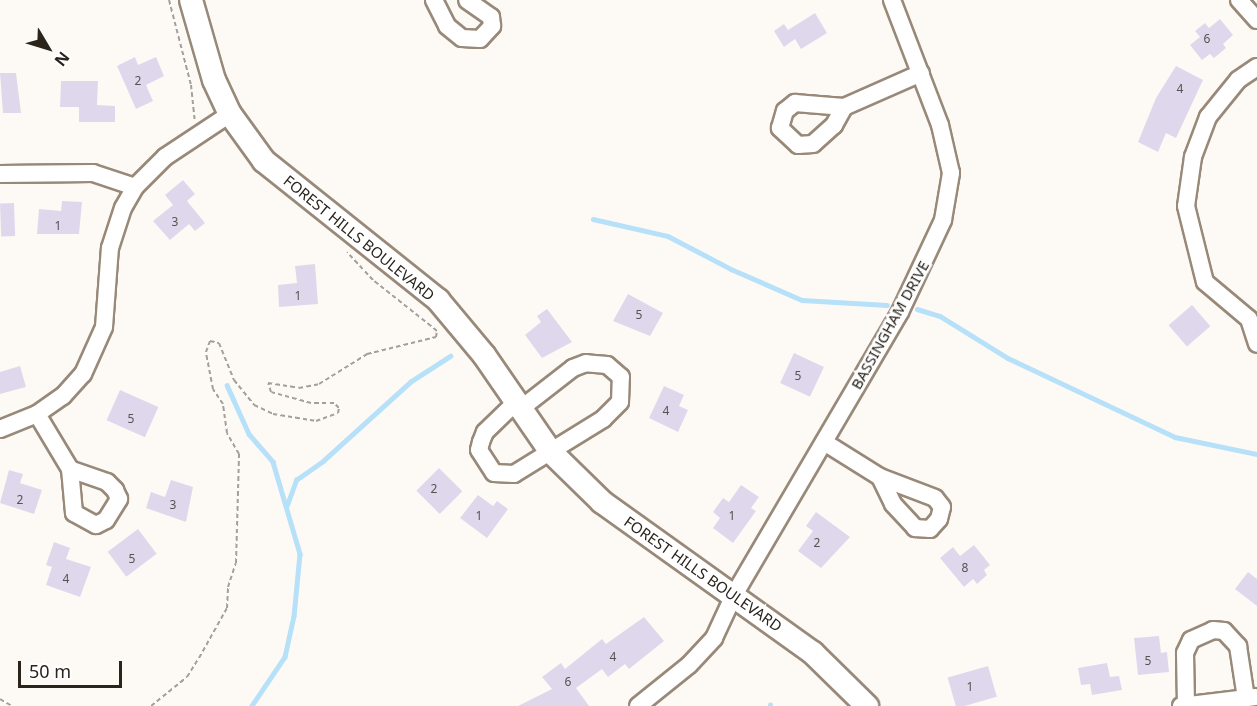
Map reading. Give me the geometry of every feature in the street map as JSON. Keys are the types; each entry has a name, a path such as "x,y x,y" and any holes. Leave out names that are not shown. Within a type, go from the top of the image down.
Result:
{"main road":[{"name":"FOREST HILLS BOULEVARD","path":"191,0 214,80 230,114 249,143 281,176 438,300 484,355 517,406 552,452 602,502 813,652 867,706"}],"street":[{"path":"434,0 447,26 462,38 480,39 492,26 491,17 467,0"},
{"name":"BASSINGHAM DRIVE","path":"638,706 689,665 714,638 734,595 900,312 943,220 951,173 940,125 892,0"},
{"path":"1239,0 1257,20"},
{"path":"1257,67 1238,80 1208,117 1187,180 1186,206 1205,282 1253,317 1257,344"},
{"path":"844,107 921,74"},
{"path":"0,429 38,414 63,396 83,374 96,351 104,327 113,237 135,187 172,152 230,114"},
{"path":"0,174 93,173 135,187"},
{"path":"586,363 607,365 619,373 623,389 620,402 603,419 552,452 514,474 494,472 485,462 479,450 485,432 517,406 573,368 586,363"},
{"path":"38,414 70,469"},
{"path":"824,442 880,477"},
{"path":"1181,706 1252,697 1238,646 1224,631 1213,630 1191,640 1185,653 1186,705"}],"path":[{"path":"169,0 191,85 196,123"},
{"path":"158,706 187,677 227,608 228,587 236,563 239,454 227,433 223,404 213,389 206,352 210,341 219,343 234,380 254,405 273,414 316,421 338,413 339,408 334,403 311,403 271,392 268,383 299,388 319,384 367,354 436,338 437,331 373,280 340,246"},
{"path":"0,699 12,706"},
{"path":"151,706 162,700"}],"building":[{"path":"815,13 827,33 801,49 795,39 784,47 774,31 784,24 788,30"},
{"path":"1220,19 1233,35 1223,44 1226,48 1214,58 1210,54 1202,60 1190,45 1200,37 1195,31 1205,23 1209,28"},
{"path":"135,57 138,65 156,57 164,76 146,85 153,101 136,109 117,66"},
{"path":"1176,66 1203,80 1176,138 1166,133 1158,152 1138,142 1156,98"},
{"path":"0,73 16,73 21,113 3,113"},
{"path":"61,81 98,81 97,105 115,106 115,122 79,122 79,107 60,107"},
{"path":"183,180 195,194 187,201 205,223 195,231 189,224 170,240 153,221 173,205 165,195"},
{"path":"62,201 82,202 79,234 37,234 39,209 61,211"},
{"path":"0,203 14,203 15,236 1,236"},
{"path":"315,264 318,304 279,307 278,285 297,283 295,266"},
{"path":"628,294 663,313 650,336 613,321"},
{"path":"1192,305 1210,326 1187,346 1169,325"},
{"path":"547,309 572,342 542,358 525,335 541,322 537,316"},
{"path":"794,353 824,367 810,397 780,383"},
{"path":"20,366 26,387 0,394 0,372"},
{"path":"664,386 684,395 679,406 688,410 678,432 649,418"},
{"path":"120,390 158,407 145,437 107,420"},
{"path":"439,468 462,491 440,514 416,491"},
{"path":"9,470 23,474 20,483 42,490 34,514 0,503"},
{"path":"171,480 193,487 186,522 146,508 151,492 165,497"},
{"path":"741,485 759,497 751,508 756,511 733,543 713,528 720,518 713,512 723,498 729,502"},
{"path":"478,495 493,506 497,501 508,509 487,538 460,518"},
{"path":"816,512 850,537 821,568 798,551 813,531 806,526"},
{"path":"138,529 157,554 126,577 108,552"},
{"path":"54,542 70,548 66,559 91,567 80,597 46,585 52,567 46,565"},
{"path":"974,545 990,565 984,570 987,575 977,584 973,579 964,587 940,558 953,547 960,556"},
{"path":"1248,572 1257,579 1257,606 1235,589"},
{"path":"644,617 664,641 629,669 625,664 608,677 602,669 576,688 589,706 518,706 552,689 542,677 561,663 565,669 602,639 606,644"},
{"path":"1159,636 1161,653 1167,652 1169,672 1138,675 1134,638"},
{"path":"1107,663 1110,677 1119,676 1122,690 1092,695 1090,684 1081,685 1078,668"},
{"path":"988,666 997,697 965,706 956,706 948,678"}],"waterway":[{"path":"593,219 668,236 731,269 802,300 887,305"},
{"path":"917,309 940,316 1008,358 1175,437 1257,454"},
{"path":"287,505 296,480 323,461 410,382 450,356"},
{"path":"227,385 249,434 273,462 300,554 294,616 285,657 252,706"}]}
